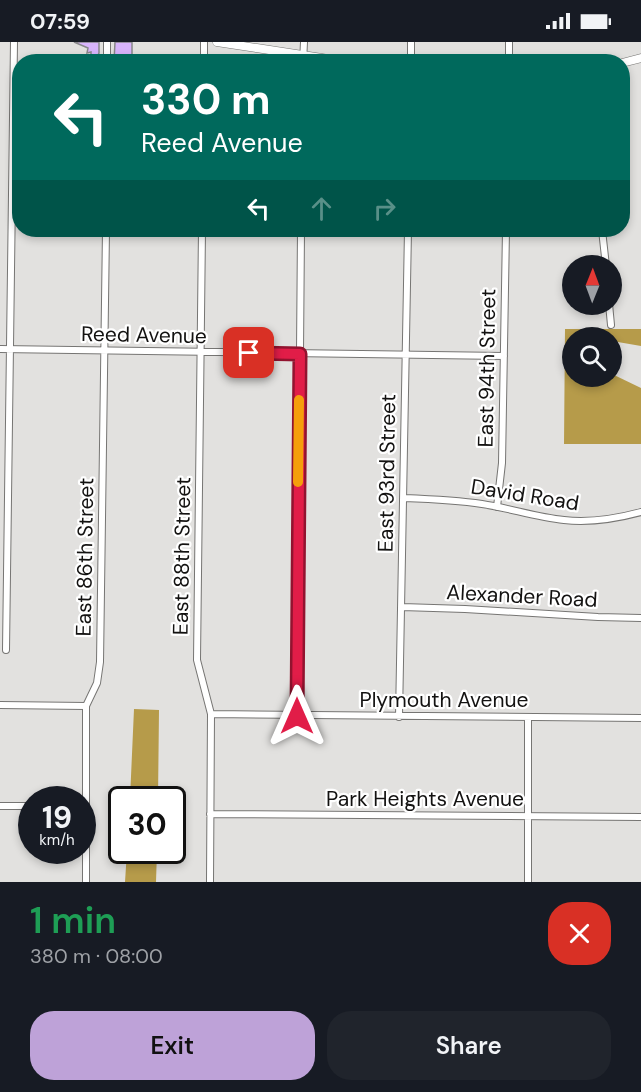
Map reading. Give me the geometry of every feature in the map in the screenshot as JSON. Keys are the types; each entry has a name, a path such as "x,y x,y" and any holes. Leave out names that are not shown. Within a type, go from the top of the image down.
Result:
{"street":[{"path":"217,42 282,54"},
{"path":"6,650 12,196"},
{"name":"East 86th Street","path":"84,786 86,706 97,683 100,662 106,237"},
{"name":"East 88th Street","path":"202,237 197,660 211,714 210,882"},
{"path":"297,716 301,237"},
{"name":"East 93rd Street","path":"399,717 408,237"},
{"name":"East 94th Street","path":"497,507 502,463 506,237"},
{"path":"603,237 605,255"},
{"path":"610,315 611,324"},
{"name":"Reed Avenue","path":"0,349 504,356"},
{"name":"David Road","path":"404,498 448,500 573,521 610,519 641,512"},
{"name":"Alexander Road","path":"402,607 641,618"},
{"path":"0,705 86,706"},
{"name":"Plymouth Avenue","path":"211,714 641,718"},
{"path":"528,717 528,882"},
{"path":"0,806 18,806"},
{"name":"Park Heights Avenue","path":"210,814 641,817"},
{"name":"East 86th Street","path":"86,864 86,882"}],"shaded area":[{"path":"622,329 641,329 641,346 622,343"},
{"path":"622,379 641,388 641,444 564,444 564,387 622,387"},
{"path":"134,709 159,710 158,786 131,786"},
{"path":"126,864 157,864 156,882 125,882"}],"building":[{"path":"74,42 99,42 98,54 87,53 88,48"},
{"path":"115,42 132,42 132,54 114,54"}],"slow traffic":[{"path":"298,482 299,400"}],"route":[{"path":"249,353 300,354 297,716"}]}
